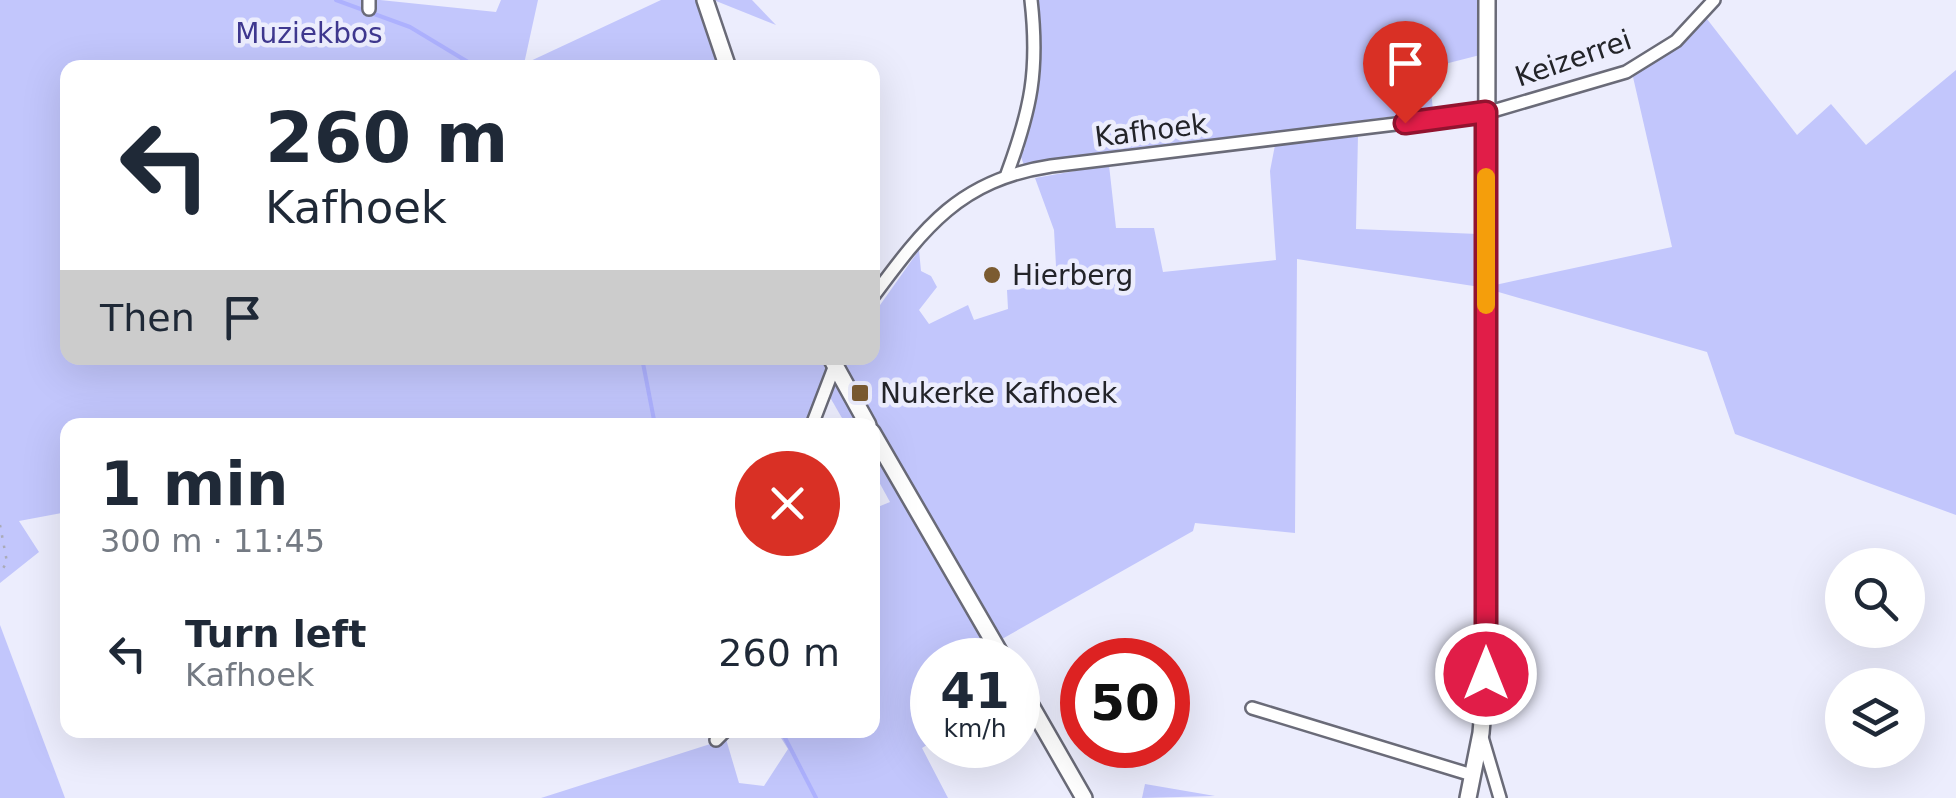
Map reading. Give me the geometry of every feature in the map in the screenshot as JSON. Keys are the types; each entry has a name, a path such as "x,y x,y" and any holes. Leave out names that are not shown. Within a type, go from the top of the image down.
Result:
{"main road":[{"path":"705,0 725,60"},
{"path":"1468,798 1481,733 1486,674 1487,0"},
{"path":"836,365 864,418"},
{"path":"880,446 991,638"},
{"path":"1040,721 1084,798"}],"street":[{"path":"1007,174 1032,101 1036,41 1031,0"},
{"name":"Keizerrei","path":"1486,112 1626,72 1676,42 1714,0"},
{"name":"Kafhoek","path":"880,288 944,212 973,190 1007,174 1486,112"},
{"path":"814,418 831,365"},
{"path":"1252,708 1472,775"},
{"path":"1481,733 1500,798"}],"path":[{"path":"0,525 7,562 0,573"}],"green space":[{"name":"Muziekbos","path":"0,0 380,0 496,12 501,0 538,0 525,60 60,60 60,365 824,365 826,370 811,418 60,418 60,513 19,521 39,552 0,583"},
{"path":"661,0 699,0 720,60 533,60"},
{"path":"752,0 776,25 716,1"},
{"path":"1035,0 1481,0 1480,55 1429,68 1433,111 1024,165 1019,152 1025,149 1023,138 1040,73"},
{"path":"1707,19 1797,135 1831,104 1866,145 1956,70 1956,515 1735,434 1707,352 1495,291 1495,285 1672,247 1633,77"},
{"path":"1358,135 1356,229 1478,234 1480,287 1297,259 1295,533 1195,523 1193,531 1001,638 880,427 880,418 875,418 844,365 880,365 880,305 919,250 921,271 931,276 937,287 919,310 929,324 968,305 974,320 1008,309 1007,290 1057,284 1054,230 1035,178 1109,165 1116,228 1154,228 1163,272 1276,260 1270,171 1275,145"},
{"path":"832,379 855,418 842,418 827,392"},
{"path":"880,460 982,638 910,638 910,768 932,768 948,798 541,798 726,739 739,783 764,786 788,749 781,738 880,738 880,506 890,502 880,484"},
{"path":"0,625 65,798 0,798"},
{"path":"1145,784 1215,796 1142,798"}],"waterway":[{"path":"336,0 410,27 465,60"},
{"path":"643,365 654,418"},
{"path":"785,738 816,798"}],"slow traffic":[{"path":"1486,177 1486,305"}],"place":[{"name":"Hierberg","path":"992,275"},
{"name":"Nukerke Kafhoek","path":"860,393"}],"route":[{"path":"1405,123 1486,112 1486,674"}]}
